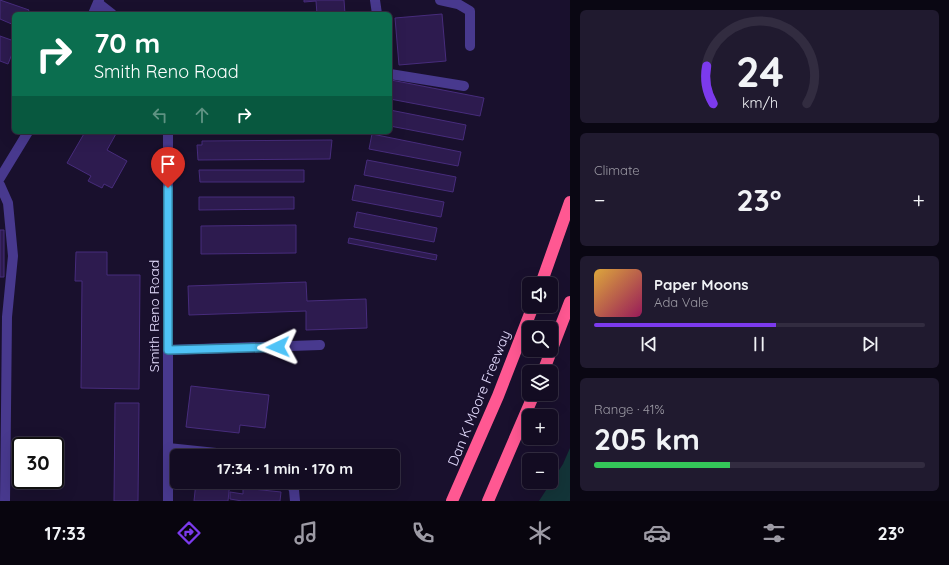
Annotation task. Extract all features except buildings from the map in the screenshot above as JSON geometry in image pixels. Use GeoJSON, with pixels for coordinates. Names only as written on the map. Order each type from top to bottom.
{"type":"FeatureCollection","features":[{"type":"Feature","properties":{"kind":"highway"},"geometry":{"type":"LineString","coordinates":[[544,277],[570,202]]}},
{"type":"Feature","properties":{"kind":"highway"},"geometry":{"type":"LineString","coordinates":[[546,365],[570,302]]}},
{"type":"Feature","properties":{"kind":"highway","name":"Dan K Moore Freeway"},"geometry":{"type":"LineString","coordinates":[[452,501],[498,396],[530,313]]}},
{"type":"Feature","properties":{"kind":"highway"},"geometry":{"type":"LineString","coordinates":[[488,501],[531,401]]}},
{"type":"Feature","properties":{"kind":"street"},"geometry":{"type":"LineString","coordinates":[[375,0],[377,12]]}},
{"type":"Feature","properties":{"kind":"street"},"geometry":{"type":"LineString","coordinates":[[440,0],[458,4],[470,11],[470,46]]}},
{"type":"Feature","properties":{"kind":"street"},"geometry":{"type":"LineString","coordinates":[[94,12],[98,2],[110,12]]}},
{"type":"Feature","properties":{"kind":"street"},"geometry":{"type":"LineString","coordinates":[[392,74],[464,86]]}},
{"type":"Feature","properties":{"kind":"street"},"geometry":{"type":"LineString","coordinates":[[0,178],[27,134]]}},
{"type":"Feature","properties":{"kind":"street","name":"Smith Reno Road"},"geometry":{"type":"LineString","coordinates":[[168,134],[168,501]]}},
{"type":"Feature","properties":{"kind":"street"},"geometry":{"type":"LineString","coordinates":[[0,185],[8,203],[13,256],[7,317],[5,501]]}},
{"type":"Feature","properties":{"kind":"street"},"geometry":{"type":"LineString","coordinates":[[168,350],[320,345]]}},
{"type":"Feature","properties":{"kind":"street"},"geometry":{"type":"LineString","coordinates":[[168,448],[178,449]]}},
{"type":"Feature","properties":{"kind":"street"},"geometry":{"type":"LineString","coordinates":[[294,489],[295,501]]}},
{"type":"Feature","properties":{"kind":"green space"},"geometry":{"type":"Polygon","coordinates":[[[570,448],[570,501],[539,501],[547,489],[558,489],[558,472],[570,448]]]}},
{"type":"Feature","properties":{"kind":"route"},"geometry":{"type":"LineString","coordinates":[[168,188],[168,350],[278,347]]}}]}
